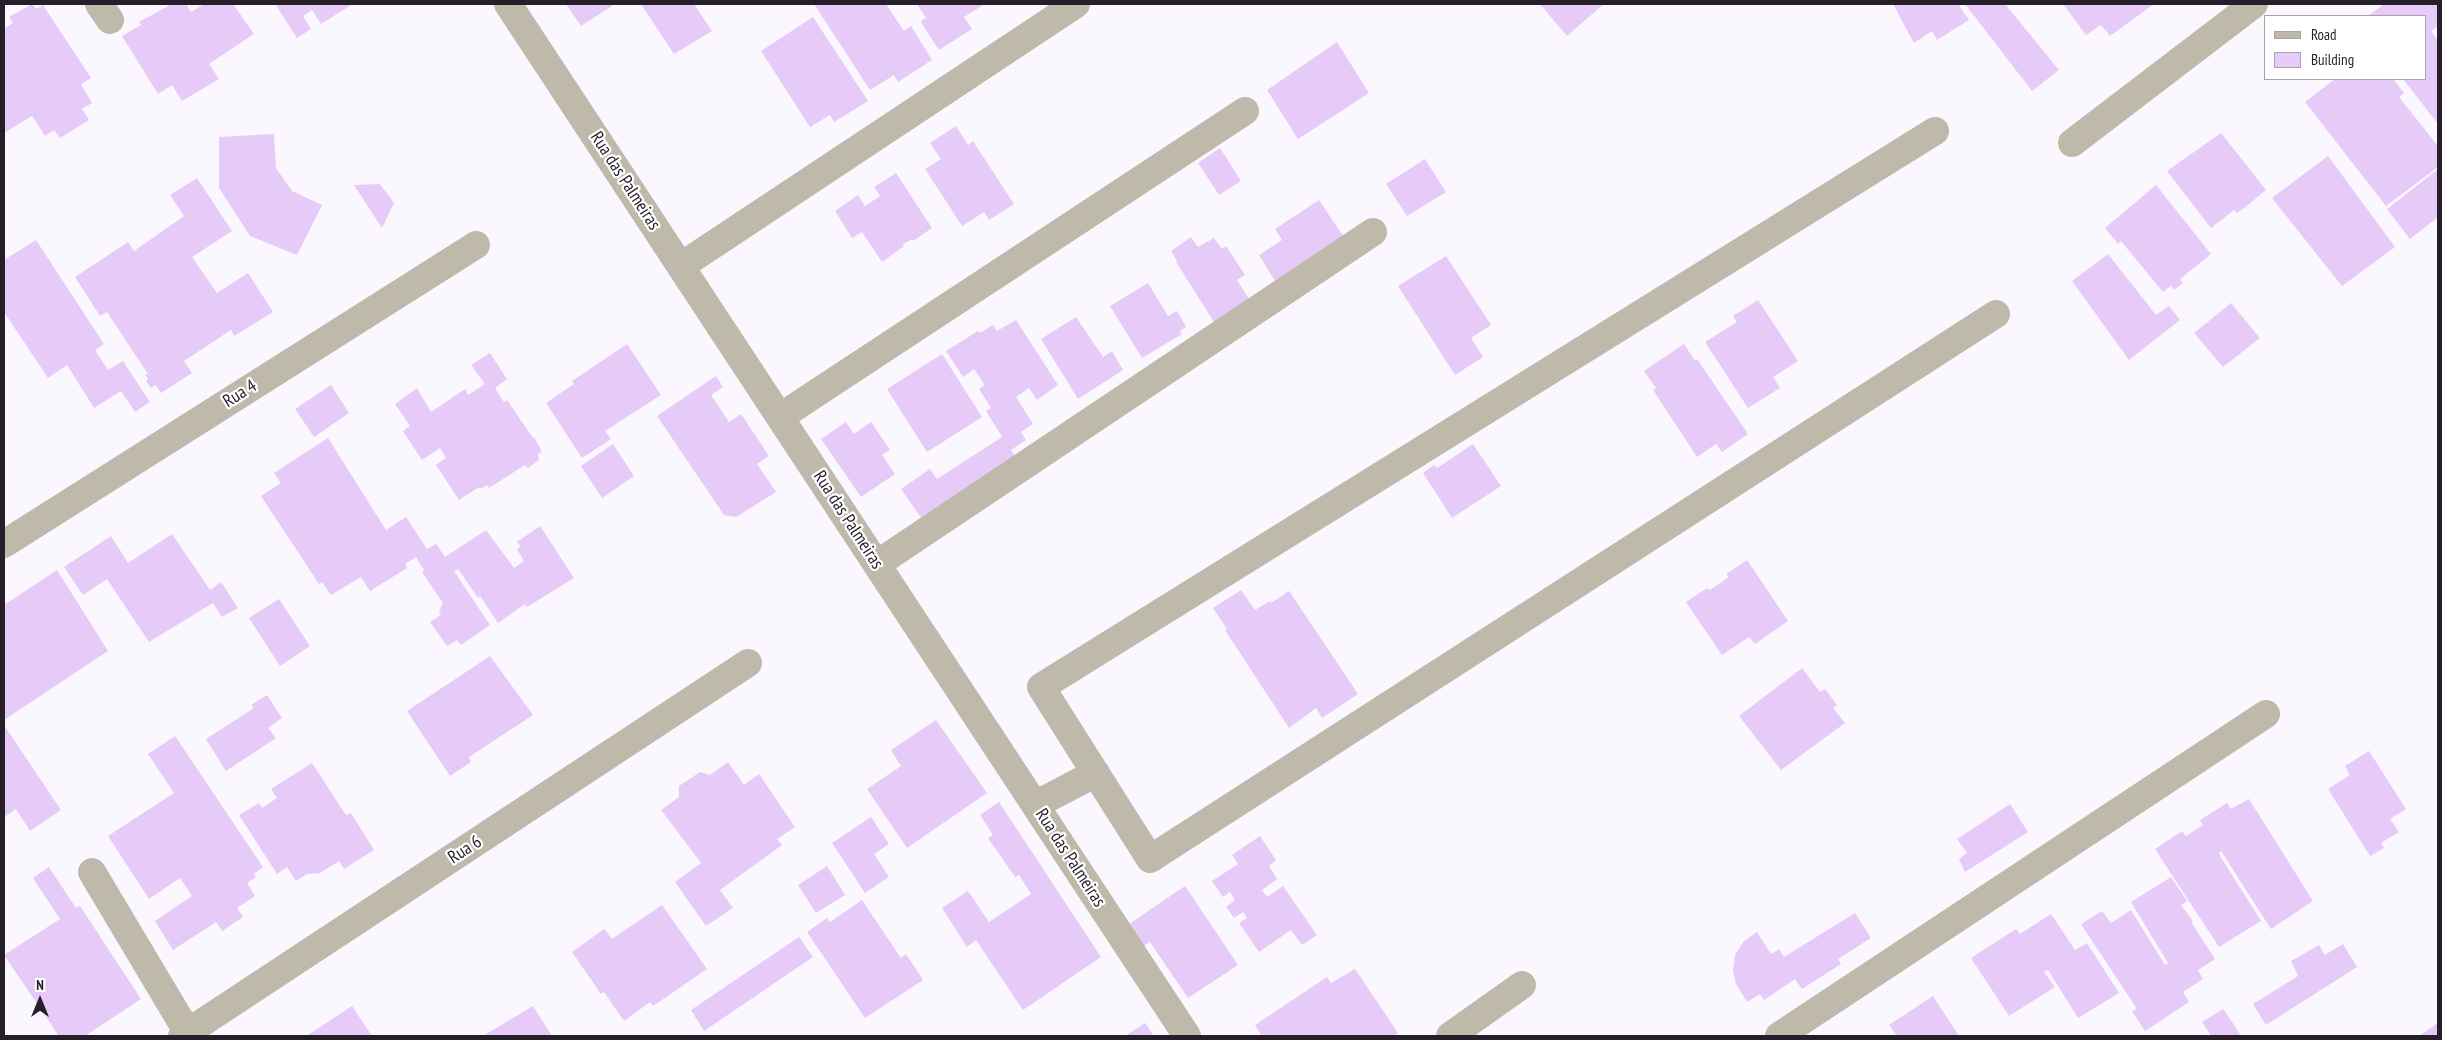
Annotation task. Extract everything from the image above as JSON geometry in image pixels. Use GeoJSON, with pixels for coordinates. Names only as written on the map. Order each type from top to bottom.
{"type":"FeatureCollection","features":[{"type":"Feature","properties":{"kind":"street","name":"Rua das Palmeiras"},"geometry":{"type":"LineString","coordinates":[[508,4],[1187,1036]]}},
{"type":"Feature","properties":{"kind":"street"},"geometry":{"type":"LineString","coordinates":[[681,266],[1076,4]]}},
{"type":"Feature","properties":{"kind":"street"},"geometry":{"type":"LineString","coordinates":[[2072,143],[2254,4]]}},
{"type":"Feature","properties":{"kind":"street"},"geometry":{"type":"LineString","coordinates":[[780,417],[1245,111]]}},
{"type":"Feature","properties":{"kind":"street"},"geometry":{"type":"LineString","coordinates":[[1935,131],[1041,687],[1150,859],[1996,314]]}},
{"type":"Feature","properties":{"kind":"street"},"geometry":{"type":"LineString","coordinates":[[877,564],[1373,232]]}},
{"type":"Feature","properties":{"kind":"street","name":"Rua 4"},"geometry":{"type":"LineString","coordinates":[[4,544],[476,245]]}},
{"type":"Feature","properties":{"kind":"street","name":"Rua 6"},"geometry":{"type":"LineString","coordinates":[[185,1034],[748,663]]}},
{"type":"Feature","properties":{"kind":"street"},"geometry":{"type":"LineString","coordinates":[[1779,1036],[2266,714]]}},
{"type":"Feature","properties":{"kind":"street"},"geometry":{"type":"LineString","coordinates":[[1035,805],[1096,773]]}},
{"type":"Feature","properties":{"kind":"street"},"geometry":{"type":"LineString","coordinates":[[92,872],[185,1034]]}},
{"type":"Feature","properties":{"kind":"street"},"geometry":{"type":"LineString","coordinates":[[1450,1036],[1522,985]]}},
{"type":"Feature","properties":{"kind":"building"},"geometry":{"type":"Polygon","coordinates":[[[32,4],[36,9],[43,5],[91,78],[81,84],[92,103],[82,109],[89,120],[60,138],[54,130],[45,136],[32,116],[4,133],[4,29],[13,23],[9,17],[32,4]]]}},
{"type":"Feature","properties":{"kind":"building"},"geometry":{"type":"Polygon","coordinates":[[[172,4],[186,4],[191,12],[204,4],[233,4],[254,34],[209,64],[219,79],[182,101],[172,85],[158,94],[122,36],[141,25],[139,22],[172,4]]]}},
{"type":"Feature","properties":{"kind":"building"},"geometry":{"type":"Polygon","coordinates":[[[275,4],[353,4],[321,24],[312,10],[303,16],[311,29],[297,38],[275,4]]]}},
{"type":"Feature","properties":{"kind":"building"},"geometry":{"type":"Polygon","coordinates":[[[566,4],[615,4],[581,26],[566,4]]]}},
{"type":"Feature","properties":{"kind":"building"},"geometry":{"type":"Polygon","coordinates":[[[641,4],[694,4],[712,31],[674,54],[641,4]]]}},
{"type":"Feature","properties":{"kind":"building"},"geometry":{"type":"Polygon","coordinates":[[[814,4],[886,4],[904,31],[911,26],[932,60],[898,82],[894,75],[870,90],[814,4]]]}},
{"type":"Feature","properties":{"kind":"building"},"geometry":{"type":"Polygon","coordinates":[[[917,4],[985,4],[964,17],[972,29],[939,50],[922,24],[921,21],[926,18],[917,4]]]}},
{"type":"Feature","properties":{"kind":"building"},"geometry":{"type":"Polygon","coordinates":[[[1540,4],[1604,4],[1567,36],[1540,4]]]}},
{"type":"Feature","properties":{"kind":"building"},"geometry":{"type":"Polygon","coordinates":[[[1893,4],[1958,4],[1969,20],[1937,40],[1932,31],[1914,43],[1893,4]]]}},
{"type":"Feature","properties":{"kind":"building"},"geometry":{"type":"Polygon","coordinates":[[[1965,4],[2005,4],[2059,70],[2032,91],[1965,4]]]}},
{"type":"Feature","properties":{"kind":"building"},"geometry":{"type":"Polygon","coordinates":[[[2063,4],[2154,4],[2110,36],[2101,25],[2086,35],[2063,4]]]}},
{"type":"Feature","properties":{"kind":"building"},"geometry":{"type":"Polygon","coordinates":[[[2384,4],[2438,4],[2438,26],[2431,31],[2438,40],[2438,124],[2404,80],[2427,80],[2427,15],[2369,15],[2384,4]]]}},
{"type":"Feature","properties":{"kind":"building"},"geometry":{"type":"Polygon","coordinates":[[[813,17],[868,101],[834,122],[830,115],[810,127],[761,51],[813,17]]]}},
{"type":"Feature","properties":{"kind":"building"},"geometry":{"type":"Polygon","coordinates":[[[1337,42],[1369,93],[1298,139],[1267,90],[1337,42]]]}},
{"type":"Feature","properties":{"kind":"building"},"geometry":{"type":"Polygon","coordinates":[[[2334,80],[2394,80],[2404,93],[2399,97],[2438,146],[2438,167],[2386,206],[2305,102],[2334,80]]]}},
{"type":"Feature","properties":{"kind":"building"},"geometry":{"type":"Polygon","coordinates":[[[956,126],[968,145],[973,141],[1014,204],[989,220],[984,212],[962,226],[925,169],[941,159],[930,143],[956,126]]]}},
{"type":"Feature","properties":{"kind":"building"},"geometry":{"type":"Polygon","coordinates":[[[2221,133],[2266,190],[2243,209],[2237,213],[2234,210],[2211,228],[2167,171],[2221,133]]]}},
{"type":"Feature","properties":{"kind":"building"},"geometry":{"type":"Polygon","coordinates":[[[274,134],[276,168],[292,191],[322,205],[297,255],[250,236],[219,188],[219,137],[274,134]]]}},
{"type":"Feature","properties":{"kind":"building"},"geometry":{"type":"Polygon","coordinates":[[[1220,148],[1241,181],[1219,195],[1198,163],[1220,148]]]}},
{"type":"Feature","properties":{"kind":"building"},"geometry":{"type":"Polygon","coordinates":[[[2328,156],[2395,247],[2342,286],[2272,198],[2328,156]]]}},
{"type":"Feature","properties":{"kind":"building"},"geometry":{"type":"Polygon","coordinates":[[[1425,159],[1446,192],[1407,216],[1386,184],[1425,159]]]}},
{"type":"Feature","properties":{"kind":"building"},"geometry":{"type":"Polygon","coordinates":[[[2438,169],[2438,217],[2410,239],[2387,209],[2438,169]]]}},
{"type":"Feature","properties":{"kind":"building"},"geometry":{"type":"Polygon","coordinates":[[[896,173],[932,228],[913,241],[912,239],[903,244],[904,246],[882,262],[862,232],[852,238],[835,211],[858,195],[865,206],[880,196],[874,187],[896,173]]]}},
{"type":"Feature","properties":{"kind":"building"},"geometry":{"type":"Polygon","coordinates":[[[197,178],[232,231],[192,257],[217,293],[248,273],[273,312],[234,336],[231,330],[184,361],[192,373],[161,393],[156,385],[151,388],[146,381],[148,379],[145,375],[148,374],[107,312],[100,316],[75,277],[128,242],[134,251],[184,216],[170,195],[197,178]]]}},
{"type":"Feature","properties":{"kind":"building"},"geometry":{"type":"Polygon","coordinates":[[[380,184],[394,203],[382,228],[354,185],[380,184]]]}},
{"type":"Feature","properties":{"kind":"building"},"geometry":{"type":"Polygon","coordinates":[[[2156,185],[2211,254],[2180,279],[2183,283],[2174,290],[2171,286],[2163,292],[2121,241],[2118,244],[2105,228],[2156,185]]]}},
{"type":"Feature","properties":{"kind":"building"},"geometry":{"type":"Polygon","coordinates":[[[1319,200],[1349,245],[1280,289],[1259,255],[1282,240],[1275,229],[1319,200]]]}},
{"type":"Feature","properties":{"kind":"building"},"geometry":{"type":"Polygon","coordinates":[[[1191,237],[1198,247],[1214,238],[1222,249],[1226,246],[1245,275],[1237,280],[1249,299],[1214,322],[1171,251],[1191,237]]]}},
{"type":"Feature","properties":{"kind":"building"},"geometry":{"type":"Polygon","coordinates":[[[36,240],[104,344],[95,350],[108,370],[123,361],[150,402],[135,412],[121,391],[94,408],[67,365],[48,378],[4,312],[4,260],[36,240]]]}},
{"type":"Feature","properties":{"kind":"building"},"geometry":{"type":"Polygon","coordinates":[[[2108,254],[2156,315],[2169,306],[2180,320],[2129,360],[2072,281],[2108,254]]]}},
{"type":"Feature","properties":{"kind":"building"},"geometry":{"type":"Polygon","coordinates":[[[1446,256],[1491,325],[1471,338],[1483,357],[1455,375],[1398,286],[1446,256]]]}},
{"type":"Feature","properties":{"kind":"building"},"geometry":{"type":"Polygon","coordinates":[[[1148,283],[1168,316],[1177,311],[1186,327],[1180,331],[1182,334],[1142,358],[1110,306],[1148,283]]]}},
{"type":"Feature","properties":{"kind":"building"},"geometry":{"type":"Polygon","coordinates":[[[1758,300],[1798,361],[1773,377],[1780,388],[1748,408],[1705,342],[1737,322],[1733,316],[1758,300]]]}},
{"type":"Feature","properties":{"kind":"building"},"geometry":{"type":"Polygon","coordinates":[[[2231,303],[2260,338],[2223,367],[2194,333],[2231,303]]]}},
{"type":"Feature","properties":{"kind":"building"},"geometry":{"type":"Polygon","coordinates":[[[1076,317],[1103,357],[1112,351],[1123,370],[1078,399],[1041,339],[1076,317]]]}},
{"type":"Feature","properties":{"kind":"building"},"geometry":{"type":"Polygon","coordinates":[[[1016,320],[1058,385],[1037,400],[1029,388],[1016,397],[1033,424],[1021,432],[1026,440],[1011,450],[1016,458],[922,519],[901,489],[930,469],[937,479],[1002,437],[986,411],[991,408],[979,389],[985,385],[974,369],[963,377],[946,351],[978,331],[980,333],[993,325],[997,331],[1016,320]]]}},
{"type":"Feature","properties":{"kind":"building"},"geometry":{"type":"Polygon","coordinates":[[[627,344],[661,395],[605,431],[611,439],[582,458],[546,403],[574,384],[572,381],[627,344]]]}},
{"type":"Feature","properties":{"kind":"building"},"geometry":{"type":"Polygon","coordinates":[[[1684,344],[1695,361],[1697,359],[1748,434],[1722,452],[1716,444],[1697,457],[1653,390],[1656,388],[1644,371],[1684,344]]]}},
{"type":"Feature","properties":{"kind":"building"},"geometry":{"type":"Polygon","coordinates":[[[490,353],[507,379],[495,388],[504,402],[507,400],[534,437],[542,452],[538,454],[539,460],[528,468],[525,465],[489,488],[487,485],[480,489],[479,487],[459,500],[436,465],[446,458],[440,448],[422,460],[403,431],[410,426],[395,404],[417,388],[431,412],[465,389],[468,395],[485,384],[471,365],[490,353]]]}},
{"type":"Feature","properties":{"kind":"building"},"geometry":{"type":"Polygon","coordinates":[[[942,354],[982,417],[927,452],[887,389],[942,354]]]}},
{"type":"Feature","properties":{"kind":"building"},"geometry":{"type":"Polygon","coordinates":[[[716,376],[723,387],[711,395],[729,422],[741,414],[769,456],[757,464],[776,492],[736,517],[724,515],[657,416],[716,376]]]}},
{"type":"Feature","properties":{"kind":"building"},"geometry":{"type":"Polygon","coordinates":[[[331,385],[349,413],[314,437],[295,409],[331,385]]]}},
{"type":"Feature","properties":{"kind":"building"},"geometry":{"type":"Polygon","coordinates":[[[846,422],[854,434],[871,422],[890,450],[882,455],[895,474],[861,497],[821,439],[846,422]]]}},
{"type":"Feature","properties":{"kind":"building"},"geometry":{"type":"Polygon","coordinates":[[[328,438],[386,530],[406,517],[427,549],[436,544],[445,557],[486,530],[514,568],[524,561],[517,549],[521,547],[517,542],[540,526],[574,578],[527,607],[525,604],[498,623],[480,596],[478,598],[458,569],[454,571],[490,625],[461,645],[457,640],[447,646],[430,622],[441,615],[439,611],[443,603],[422,572],[424,570],[416,557],[405,564],[407,568],[370,591],[361,577],[331,595],[322,582],[319,584],[261,496],[281,483],[274,473],[328,438]]]}},
{"type":"Feature","properties":{"kind":"building"},"geometry":{"type":"Polygon","coordinates":[[[613,444],[634,476],[602,498],[581,466],[613,444]]]}},
{"type":"Feature","properties":{"kind":"building"},"geometry":{"type":"Polygon","coordinates":[[[1473,444],[1501,486],[1452,518],[1423,473],[1434,465],[1437,468],[1473,444]]]}},
{"type":"Feature","properties":{"kind":"building"},"geometry":{"type":"Polygon","coordinates":[[[172,534],[210,590],[221,582],[238,608],[222,617],[213,603],[149,642],[107,579],[83,595],[64,567],[111,536],[128,563],[172,534]]]}},
{"type":"Feature","properties":{"kind":"building"},"geometry":{"type":"Polygon","coordinates":[[[1747,560],[1788,621],[1755,644],[1749,637],[1722,655],[1686,602],[1707,588],[1710,590],[1729,577],[1726,574],[1747,560]]]}},
{"type":"Feature","properties":{"kind":"building"},"geometry":{"type":"Polygon","coordinates":[[[57,570],[108,651],[4,720],[4,605],[57,570]]]}},
{"type":"Feature","properties":{"kind":"building"},"geometry":{"type":"Polygon","coordinates":[[[1241,590],[1255,610],[1270,601],[1271,603],[1289,591],[1358,694],[1322,718],[1316,708],[1289,728],[1225,630],[1227,629],[1213,608],[1241,590]]]}},
{"type":"Feature","properties":{"kind":"building"},"geometry":{"type":"Polygon","coordinates":[[[279,599],[310,646],[280,666],[249,618],[279,599]]]}},
{"type":"Feature","properties":{"kind":"building"},"geometry":{"type":"Polygon","coordinates":[[[490,656],[533,715],[469,757],[471,762],[450,776],[407,711],[490,656]]]}},
{"type":"Feature","properties":{"kind":"building"},"geometry":{"type":"Polygon","coordinates":[[[1802,668],[1820,692],[1825,689],[1837,705],[1833,708],[1845,723],[1781,770],[1739,716],[1802,668]]]}},
{"type":"Feature","properties":{"kind":"building"},"geometry":{"type":"Polygon","coordinates":[[[267,695],[282,718],[268,728],[276,738],[226,771],[206,739],[254,708],[251,705],[267,695]]]}},
{"type":"Feature","properties":{"kind":"building"},"geometry":{"type":"Polygon","coordinates":[[[936,720],[987,793],[907,848],[867,789],[901,766],[891,750],[936,720]]]}},
{"type":"Feature","properties":{"kind":"building"},"geometry":{"type":"Polygon","coordinates":[[[4,725],[61,810],[30,831],[16,809],[4,817],[4,725]]]}},
{"type":"Feature","properties":{"kind":"building"},"geometry":{"type":"Polygon","coordinates":[[[175,736],[263,867],[254,874],[256,877],[247,883],[255,896],[237,908],[243,917],[222,931],[216,922],[173,950],[155,921],[192,896],[180,878],[149,899],[108,836],[174,793],[148,754],[175,736]]]}},
{"type":"Feature","properties":{"kind":"building"},"geometry":{"type":"Polygon","coordinates":[[[2369,751],[2406,809],[2390,819],[2399,832],[2381,843],[2384,848],[2370,856],[2328,789],[2350,775],[2345,766],[2369,751]]]}},
{"type":"Feature","properties":{"kind":"building"},"geometry":{"type":"Polygon","coordinates":[[[728,762],[744,785],[759,774],[795,827],[777,839],[782,845],[720,890],[733,908],[706,926],[675,882],[701,863],[661,810],[679,797],[679,786],[700,772],[710,775],[728,762]]]}},
{"type":"Feature","properties":{"kind":"building"},"geometry":{"type":"Polygon","coordinates":[[[312,763],[346,815],[351,813],[374,850],[344,869],[339,861],[320,873],[307,874],[296,881],[287,867],[277,874],[239,815],[259,803],[262,808],[277,798],[271,789],[312,763]]]}},
{"type":"Feature","properties":{"kind":"building"},"geometry":{"type":"Polygon","coordinates":[[[2249,799],[2313,901],[2271,929],[2221,851],[2219,853],[2222,859],[2261,921],[2219,947],[2155,849],[2182,831],[2186,836],[2203,825],[2200,820],[2227,803],[2231,809],[2249,799]]]}},
{"type":"Feature","properties":{"kind":"building"},"geometry":{"type":"Polygon","coordinates":[[[999,802],[1101,957],[1023,1010],[976,940],[967,947],[942,908],[968,891],[989,922],[1031,894],[1019,875],[1015,877],[988,838],[993,835],[980,815],[999,802]]]}},
{"type":"Feature","properties":{"kind":"building"},"geometry":{"type":"Polygon","coordinates":[[[2010,804],[2028,832],[1965,872],[1959,859],[1967,853],[1957,839],[2010,804]]]}},
{"type":"Feature","properties":{"kind":"building"},"geometry":{"type":"Polygon","coordinates":[[[871,817],[889,844],[874,854],[889,877],[865,893],[832,843],[871,817]]]}},
{"type":"Feature","properties":{"kind":"building"},"geometry":{"type":"Polygon","coordinates":[[[1260,836],[1276,860],[1269,866],[1277,879],[1262,890],[1267,897],[1283,886],[1317,935],[1302,945],[1291,930],[1259,952],[1239,923],[1247,918],[1243,912],[1234,918],[1226,907],[1235,900],[1230,892],[1223,897],[1212,881],[1238,864],[1232,855],[1260,836]]]}},
{"type":"Feature","properties":{"kind":"building"},"geometry":{"type":"Polygon","coordinates":[[[827,866],[845,895],[816,913],[798,885],[827,866]]]}},
{"type":"Feature","properties":{"kind":"building"},"geometry":{"type":"Polygon","coordinates":[[[49,867],[76,908],[80,906],[141,999],[85,1036],[59,1036],[4,955],[60,919],[33,878],[49,867]]]}},
{"type":"Feature","properties":{"kind":"building"},"geometry":{"type":"Polygon","coordinates":[[[2171,877],[2187,901],[2181,905],[2193,921],[2191,922],[2215,959],[2198,970],[2203,979],[2183,992],[2189,1002],[2145,1031],[2132,1011],[2137,1009],[2081,924],[2102,911],[2111,923],[2131,910],[2165,965],[2168,963],[2131,902],[2171,877]]]}},
{"type":"Feature","properties":{"kind":"building"},"geometry":{"type":"Polygon","coordinates":[[[1185,886],[1238,965],[1188,998],[1150,942],[1144,946],[1129,924],[1185,886]]]}},
{"type":"Feature","properties":{"kind":"building"},"geometry":{"type":"Polygon","coordinates":[[[862,900],[901,958],[906,954],[923,980],[865,1018],[807,932],[827,918],[830,922],[862,900]]]}},
{"type":"Feature","properties":{"kind":"building"},"geometry":{"type":"Polygon","coordinates":[[[662,905],[707,969],[653,1006],[650,1002],[624,1021],[604,992],[601,994],[572,952],[604,929],[612,939],[662,905]]]}},
{"type":"Feature","properties":{"kind":"building"},"geometry":{"type":"Polygon","coordinates":[[[1855,913],[1871,938],[1838,959],[1841,964],[1802,989],[1795,979],[1764,1000],[1760,994],[1747,1002],[1736,984],[1733,971],[1735,955],[1744,941],[1757,932],[1771,954],[1779,949],[1784,957],[1855,913]]]}},
{"type":"Feature","properties":{"kind":"building"},"geometry":{"type":"Polygon","coordinates":[[[2051,914],[2075,950],[2087,943],[2119,993],[2078,1018],[2048,970],[2044,972],[2055,987],[2009,1016],[1971,958],[2016,929],[2020,934],[2051,914]]]}},
{"type":"Feature","properties":{"kind":"building"},"geometry":{"type":"Polygon","coordinates":[[[799,937],[813,957],[704,1031],[691,1010],[799,937]]]}},
{"type":"Feature","properties":{"kind":"building"},"geometry":{"type":"Polygon","coordinates":[[[2343,944],[2357,967],[2266,1025],[2253,1004],[2298,976],[2291,961],[2319,945],[2325,955],[2343,944]]]}},
{"type":"Feature","properties":{"kind":"building"},"geometry":{"type":"Polygon","coordinates":[[[1355,969],[1398,1033],[1393,1036],[1262,1036],[1255,1025],[1327,977],[1331,983],[1355,969]]]}},
{"type":"Feature","properties":{"kind":"building"},"geometry":{"type":"Polygon","coordinates":[[[1933,996],[1959,1036],[1897,1036],[1889,1025],[1933,996]]]}},
{"type":"Feature","properties":{"kind":"building"},"geometry":{"type":"Polygon","coordinates":[[[352,1006],[372,1036],[306,1036],[311,1033],[352,1006]]]}},
{"type":"Feature","properties":{"kind":"building"},"geometry":{"type":"Polygon","coordinates":[[[533,1006],[552,1036],[483,1036],[533,1006]]]}},
{"type":"Feature","properties":{"kind":"building"},"geometry":{"type":"Polygon","coordinates":[[[2223,1009],[2241,1036],[2211,1036],[2202,1022],[2223,1009]]]}},
{"type":"Feature","properties":{"kind":"building"},"geometry":{"type":"Polygon","coordinates":[[[1145,1023],[1154,1036],[1125,1036],[1145,1023]]]}},
{"type":"Feature","properties":{"kind":"building"},"geometry":{"type":"Polygon","coordinates":[[[2438,1023],[2438,1036],[2419,1036],[2438,1023]]]}}]}
